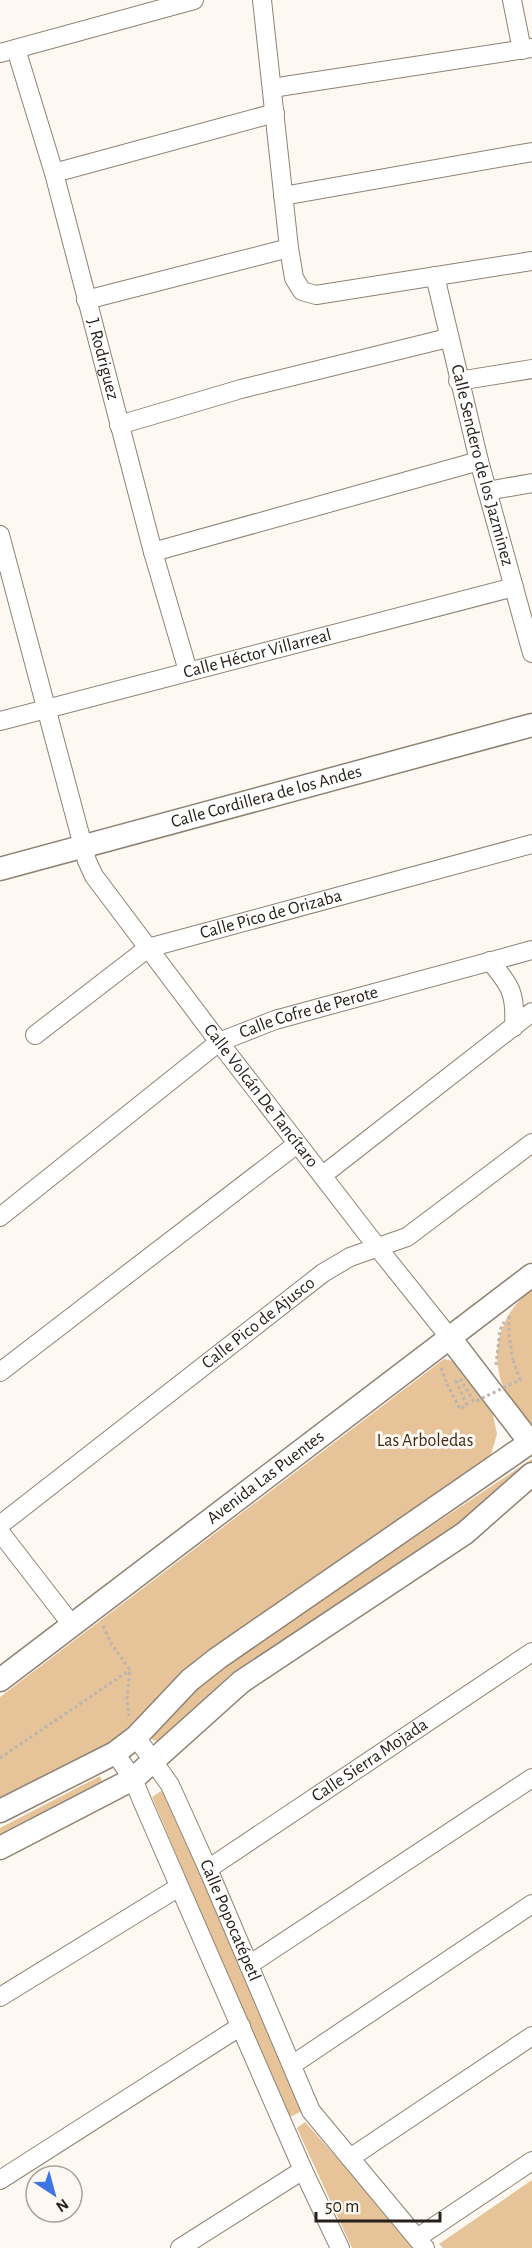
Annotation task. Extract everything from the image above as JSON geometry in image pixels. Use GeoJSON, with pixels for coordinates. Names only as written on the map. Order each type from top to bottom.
{"type":"FeatureCollection","features":[{"type":"Feature","properties":{"kind":"street"},"geometry":{"type":"LineString","coordinates":[[8,51],[194,0]]}},
{"type":"Feature","properties":{"kind":"street"},"geometry":{"type":"LineString","coordinates":[[262,0],[289,248],[294,278],[302,291],[316,295],[532,261]]}},
{"type":"Feature","properties":{"kind":"street"},"geometry":{"type":"LineString","coordinates":[[272,88],[527,49],[512,0]]}},
{"type":"Feature","properties":{"kind":"street","name":"J. Rodriguez"},"geometry":{"type":"LineString","coordinates":[[8,51],[54,173],[153,552],[188,671]]}},
{"type":"Feature","properties":{"kind":"street"},"geometry":{"type":"LineString","coordinates":[[54,173],[275,113]]}},
{"type":"Feature","properties":{"kind":"street"},"geometry":{"type":"LineString","coordinates":[[283,196],[532,152]]}},
{"type":"Feature","properties":{"kind":"street"},"geometry":{"type":"LineString","coordinates":[[86,300],[289,248]]}},
{"type":"Feature","properties":{"kind":"street","name":"Calle Sendero de los Jazminez"},"geometry":{"type":"LineString","coordinates":[[435,276],[458,381],[532,653]]}},
{"type":"Feature","properties":{"kind":"street"},"geometry":{"type":"LineString","coordinates":[[119,424],[241,389],[448,338]]}},
{"type":"Feature","properties":{"kind":"street"},"geometry":{"type":"LineString","coordinates":[[458,381],[532,369]]}},
{"type":"Feature","properties":{"kind":"street"},"geometry":{"type":"LineString","coordinates":[[153,552],[479,461]]}},
{"type":"Feature","properties":{"kind":"street"},"geometry":{"type":"LineString","coordinates":[[487,491],[532,483]]}},
{"type":"Feature","properties":{"kind":"street","name":"Calle Volcán De Tancítaro"},"geometry":{"type":"LineString","coordinates":[[0,535],[7,587],[48,709],[83,846],[94,876],[297,1144],[450,1338]]}},
{"type":"Feature","properties":{"kind":"street","name":"Calle Héctor Villarreal"},"geometry":{"type":"LineString","coordinates":[[0,722],[514,587]]}},
{"type":"Feature","properties":{"kind":"street","name":"Calle Cordillera de los Andes"},"geometry":{"type":"LineString","coordinates":[[0,869],[532,725]]}},
{"type":"Feature","properties":{"kind":"street","name":"Calle Pico de Orizaba"},"geometry":{"type":"LineString","coordinates":[[35,1035],[148,948],[532,844]]}},
{"type":"Feature","properties":{"kind":"street","name":"Calle Cofre de Perote"},"geometry":{"type":"LineString","coordinates":[[0,1217],[219,1042],[275,1020],[532,950]]}},
{"type":"Feature","properties":{"kind":"street"},"geometry":{"type":"LineString","coordinates":[[490,961],[511,990],[515,1003],[514,1026]]}},
{"type":"Feature","properties":{"kind":"street"},"geometry":{"type":"LineString","coordinates":[[323,1175],[532,1012]]}},
{"type":"Feature","properties":{"kind":"street","name":"Calle Pico de Ajusco"},"geometry":{"type":"LineString","coordinates":[[0,1525],[324,1273],[350,1257],[414,1233],[532,1143]]}},
{"type":"Feature","properties":{"kind":"street"},"geometry":{"type":"LineString","coordinates":[[0,1372],[297,1144]]}},
{"type":"Feature","properties":{"kind":"street","name":"Avenida Las Puentes"},"geometry":{"type":"LineString","coordinates":[[0,1680],[532,1275]]}},
{"type":"Feature","properties":{"kind":"street"},"geometry":{"type":"LineString","coordinates":[[0,1811],[116,1753],[136,1737],[190,1680],[218,1658],[531,1441],[450,1338]]}},
{"type":"Feature","properties":{"kind":"street"},"geometry":{"type":"LineString","coordinates":[[0,1848],[133,1779],[241,1682],[465,1533],[532,1474]]}},
{"type":"Feature","properties":{"kind":"street"},"geometry":{"type":"LineString","coordinates":[[0,1532],[72,1625]]}},
{"type":"Feature","properties":{"kind":"street","name":"Calle Sierra Mojada"},"geometry":{"type":"LineString","coordinates":[[208,1869],[532,1652]]}},
{"type":"Feature","properties":{"kind":"street","name":"Calle Popocatépetl"},"geometry":{"type":"LineString","coordinates":[[136,1737],[170,1785],[311,2111],[421,2243]]}},
{"type":"Feature","properties":{"kind":"street","name":"Calle Popocatépetl"},"geometry":{"type":"LineString","coordinates":[[116,1753],[133,1779],[303,2170],[340,2248]]}},
{"type":"Feature","properties":{"kind":"street"},"geometry":{"type":"LineString","coordinates":[[249,1965],[532,1778]]}},
{"type":"Feature","properties":{"kind":"street"},"geometry":{"type":"LineString","coordinates":[[0,1997],[179,1887]]}},
{"type":"Feature","properties":{"kind":"street"},"geometry":{"type":"LineString","coordinates":[[291,2065],[532,1904]]}},
{"type":"Feature","properties":{"kind":"street"},"geometry":{"type":"LineString","coordinates":[[0,2180],[241,2026]]}},
{"type":"Feature","properties":{"kind":"street"},"geometry":{"type":"LineString","coordinates":[[350,2158],[532,2036]]}},
{"type":"Feature","properties":{"kind":"street"},"geometry":{"type":"LineString","coordinates":[[283,2123],[311,2111]]}},
{"type":"Feature","properties":{"kind":"street"},"geometry":{"type":"LineString","coordinates":[[421,2243],[532,2161]]}},
{"type":"Feature","properties":{"kind":"street"},"geometry":{"type":"LineString","coordinates":[[180,2248],[303,2170]]}},
{"type":"Feature","properties":{"kind":"path"},"geometry":{"type":"LineString","coordinates":[[447,1384],[460,1409],[467,1405],[456,1381],[461,1380],[474,1402],[520,1380],[513,1359],[509,1335],[509,1311],[500,1330],[496,1364],[499,1373]]}},
{"type":"Feature","properties":{"kind":"path"},"geometry":{"type":"LineString","coordinates":[[501,1382],[506,1391]]}},
{"type":"Feature","properties":{"kind":"path"},"geometry":{"type":"LineString","coordinates":[[478,1394],[485,1402]]}},
{"type":"Feature","properties":{"kind":"path"},"geometry":{"type":"LineString","coordinates":[[100,1621],[112,1645],[130,1670],[127,1699],[131,1730],[136,1737]]}},
{"type":"Feature","properties":{"kind":"path"},"geometry":{"type":"LineString","coordinates":[[0,1758],[130,1670]]}},
{"type":"Feature","properties":{"kind":"green space","name":"Las Arboledas"},"geometry":{"type":"Polygon","coordinates":[[[532,1289],[532,1424],[517,1409],[506,1393],[499,1375],[497,1356],[499,1338],[506,1320],[517,1304],[532,1289]]]}},
{"type":"Feature","properties":{"kind":"green space","name":"Las Arboledas"},"geometry":{"type":"Polygon","coordinates":[[[444,1359],[453,1361],[492,1410],[497,1434],[490,1458],[108,1749],[0,1806],[0,1697],[444,1359]]]}},
{"type":"Feature","properties":{"kind":"green space"},"geometry":{"type":"Polygon","coordinates":[[[532,1459],[532,1465],[455,1526],[231,1674],[158,1741],[153,1740],[151,1737],[202,1679],[532,1459]]]}},
{"type":"Feature","properties":{"kind":"green space"},"geometry":{"type":"Polygon","coordinates":[[[100,1776],[103,1785],[0,1838],[0,1828],[100,1776]]]}},
{"type":"Feature","properties":{"kind":"green space"},"geometry":{"type":"Polygon","coordinates":[[[169,1786],[304,2110],[288,2118],[152,1797],[169,1786]]]}},
{"type":"Feature","properties":{"kind":"green space"},"geometry":{"type":"Polygon","coordinates":[[[305,2122],[417,2248],[352,2248],[297,2128],[305,2122]]]}},
{"type":"Feature","properties":{"kind":"green space"},"geometry":{"type":"Polygon","coordinates":[[[532,2180],[532,2248],[443,2248],[439,2244],[532,2180]]]}}]}
